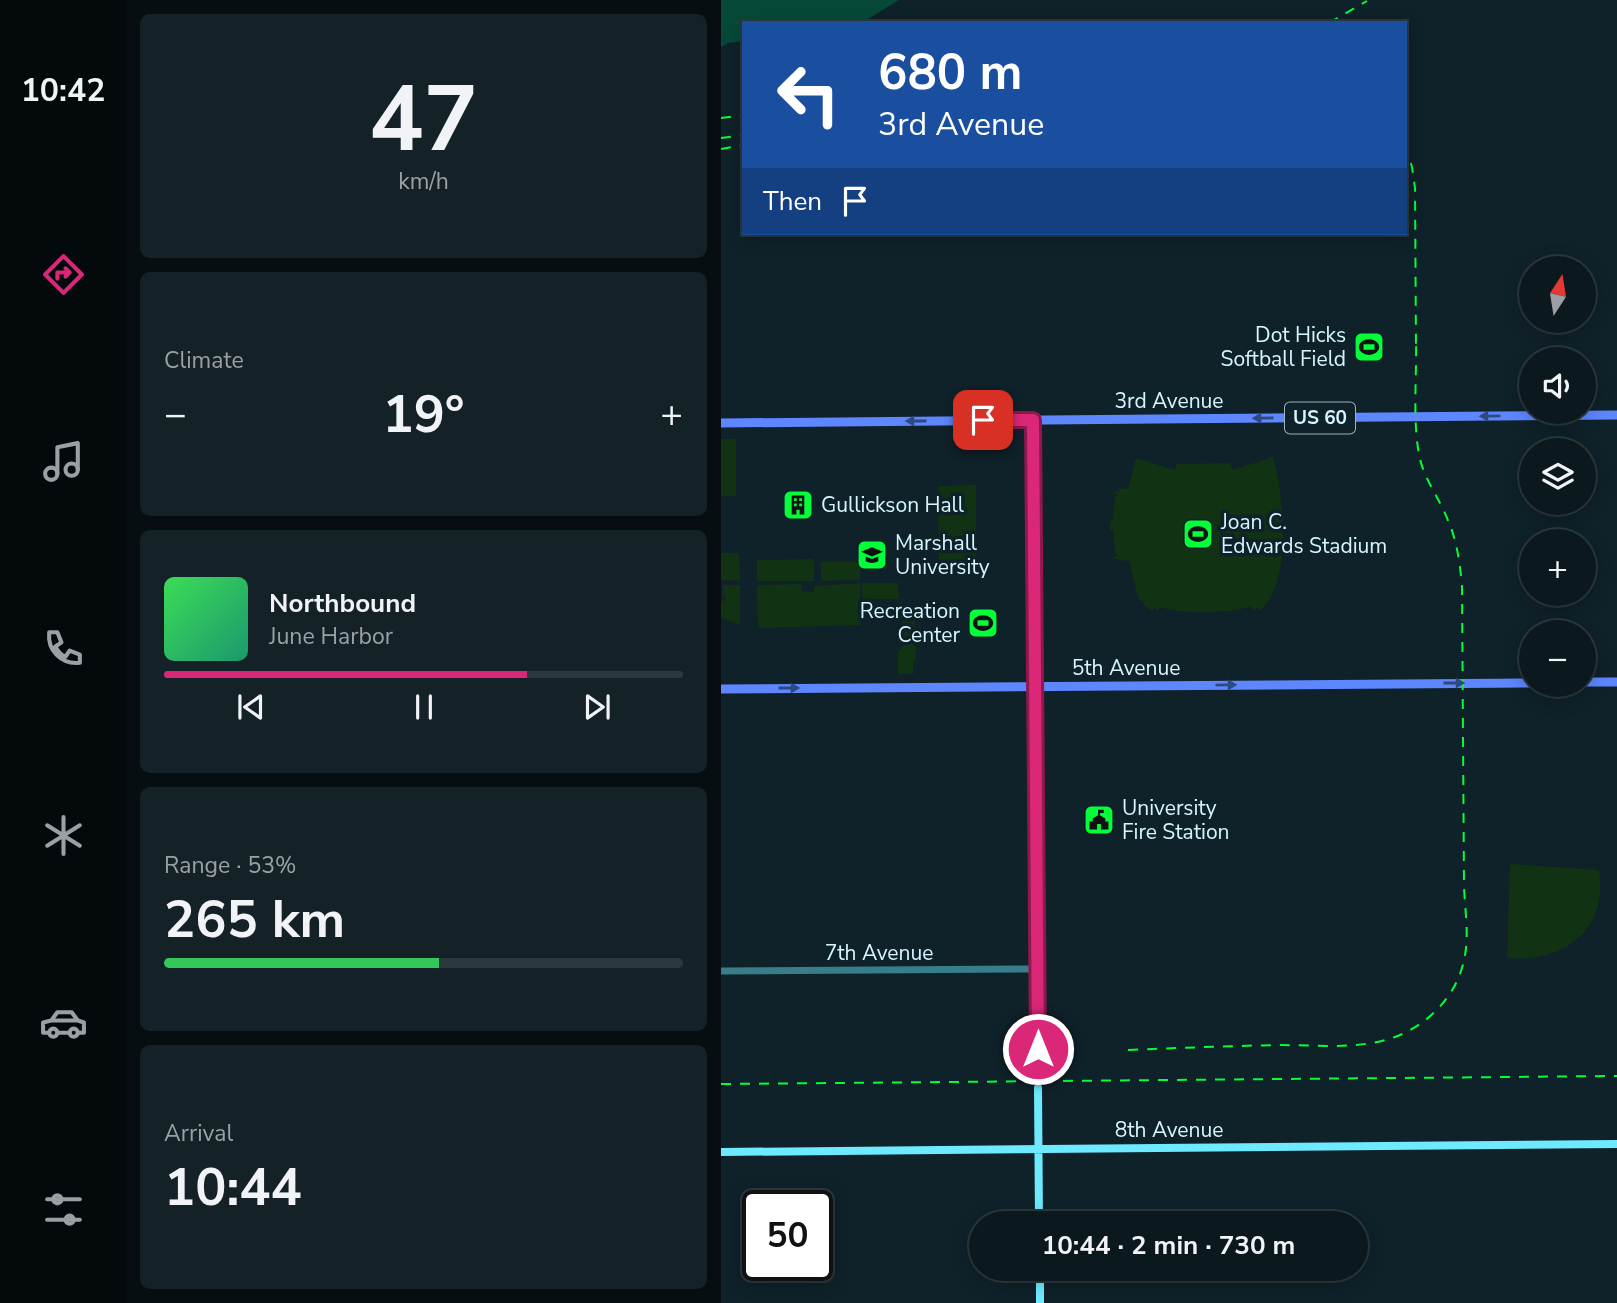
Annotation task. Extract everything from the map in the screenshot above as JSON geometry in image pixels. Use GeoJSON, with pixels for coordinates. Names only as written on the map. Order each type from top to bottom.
{"type":"FeatureCollection","features":[{"type":"Feature","properties":{"kind":"main road","name":"3rd Avenue"},"geometry":{"type":"LineString","coordinates":[[721,423],[1617,415]]}},
{"type":"Feature","properties":{"kind":"main road"},"geometry":{"type":"LineString","coordinates":[[1033,420],[1038,1049]]}},
{"type":"Feature","properties":{"kind":"main road","name":"5th Avenue"},"geometry":{"type":"LineString","coordinates":[[721,689],[1519,682]]}},
{"type":"Feature","properties":{"kind":"main road"},"geometry":{"type":"LineString","coordinates":[[1596,682],[1617,682]]}},
{"type":"Feature","properties":{"kind":"main road"},"geometry":{"type":"LineString","coordinates":[[1038,1088],[1039,1211]]}},
{"type":"Feature","properties":{"kind":"main road","name":"8th Avenue"},"geometry":{"type":"LineString","coordinates":[[721,1152],[1617,1144]]}},
{"type":"Feature","properties":{"kind":"main road"},"geometry":{"type":"LineString","coordinates":[[1039,1281],[1040,1303]]}},
{"type":"Feature","properties":{"kind":"street","name":"7th Avenue"},"geometry":{"type":"LineString","coordinates":[[721,971],[1037,971]]}},
{"type":"Feature","properties":{"kind":"shaded area"},"geometry":{"type":"Polygon","coordinates":[[[721,0],[899,0],[864,21],[742,21],[742,41],[721,47],[721,0]]]}},
{"type":"Feature","properties":{"kind":"shaded area"},"geometry":{"type":"Polygon","coordinates":[[[721,439],[736,439],[736,496],[721,496],[721,439]]]}},
{"type":"Feature","properties":{"kind":"shaded area","name":"Joan C. Edwards Stadium"},"geometry":{"type":"Polygon","coordinates":[[[1273,457],[1280,493],[1283,538],[1277,581],[1270,598],[1259,611],[1257,608],[1253,610],[1251,606],[1219,612],[1180,611],[1160,607],[1158,611],[1154,608],[1151,611],[1139,599],[1135,590],[1129,560],[1111,558],[1119,555],[1115,554],[1113,530],[1110,530],[1115,496],[1118,495],[1111,492],[1119,491],[1119,488],[1128,489],[1136,458],[1175,470],[1177,464],[1230,463],[1233,470],[1273,457]]]}},
{"type":"Feature","properties":{"kind":"shaded area"},"geometry":{"type":"Polygon","coordinates":[[[976,485],[976,567],[939,568],[938,486],[976,485]]]}},
{"type":"Feature","properties":{"kind":"shaded area"},"geometry":{"type":"Polygon","coordinates":[[[721,553],[739,553],[740,581],[721,580],[721,553]]]}},
{"type":"Feature","properties":{"kind":"shaded area"},"geometry":{"type":"Polygon","coordinates":[[[812,559],[814,581],[757,581],[757,560],[812,559]]]}},
{"type":"Feature","properties":{"kind":"shaded area"},"geometry":{"type":"Polygon","coordinates":[[[821,562],[860,562],[860,580],[821,581],[821,562]]]}},
{"type":"Feature","properties":{"kind":"shaded area"},"geometry":{"type":"Polygon","coordinates":[[[860,583],[860,625],[758,628],[757,585],[801,584],[802,593],[814,592],[814,586],[860,583]]]}},
{"type":"Feature","properties":{"kind":"shaded area"},"geometry":{"type":"Polygon","coordinates":[[[862,583],[898,583],[899,599],[862,599],[862,583]]]}},
{"type":"Feature","properties":{"kind":"shaded area"},"geometry":{"type":"Polygon","coordinates":[[[723,585],[740,585],[740,625],[721,618],[721,602],[726,599],[723,585]]]}},
{"type":"Feature","properties":{"kind":"shaded area"},"geometry":{"type":"Polygon","coordinates":[[[902,621],[915,621],[916,660],[913,661],[913,674],[898,674],[898,652],[908,641],[902,639],[902,621]]]}},
{"type":"Feature","properties":{"kind":"shaded area"},"geometry":{"type":"Polygon","coordinates":[[[1510,864],[1599,870],[1597,910],[1589,926],[1578,938],[1547,955],[1507,958],[1510,864]]]}},
{"type":"Feature","properties":{"kind":"tunnel"},"geometry":{"type":"LineString","coordinates":[[1038,1049],[1038,1088]]}},
{"type":"Feature","properties":{"kind":"railway"},"geometry":{"type":"LineString","coordinates":[[1332,21],[1367,1]]}},
{"type":"Feature","properties":{"kind":"railway"},"geometry":{"type":"LineString","coordinates":[[721,118],[742,115]]}},
{"type":"Feature","properties":{"kind":"railway"},"geometry":{"type":"LineString","coordinates":[[721,138],[742,135]]}},
{"type":"Feature","properties":{"kind":"railway"},"geometry":{"type":"LineString","coordinates":[[721,149],[742,145]]}},
{"type":"Feature","properties":{"kind":"railway"},"geometry":{"type":"LineString","coordinates":[[1407,151],[1415,188],[1416,349]]}},
{"type":"Feature","properties":{"kind":"railway"},"geometry":{"type":"LineString","coordinates":[[1128,1050],[1367,1044],[1395,1037],[1417,1026],[1444,1002],[1457,982],[1467,939],[1464,886],[1462,587],[1453,535],[1420,459],[1415,415],[1416,339]]}},
{"type":"Feature","properties":{"kind":"railway"},"geometry":{"type":"LineString","coordinates":[[721,1084],[1617,1076]]}},
{"type":"Feature","properties":{"kind":"place","name":"Dot Hicks Softball Field"},"geometry":{"type":"Point","coordinates":[1369,347]}},
{"type":"Feature","properties":{"kind":"place","name":"Gullickson Hall"},"geometry":{"type":"Point","coordinates":[798,505]}},
{"type":"Feature","properties":{"kind":"place","name":"Joan C. Edwards Stadium"},"geometry":{"type":"Point","coordinates":[1198,534]}},
{"type":"Feature","properties":{"kind":"place","name":"Marshall University"},"geometry":{"type":"Point","coordinates":[872,555]}},
{"type":"Feature","properties":{"kind":"place","name":"Recreation Center"},"geometry":{"type":"Point","coordinates":[983,623]}},
{"type":"Feature","properties":{"kind":"place","name":"University Fire Station"},"geometry":{"type":"Point","coordinates":[1099,820]}},
{"type":"Feature","properties":{"kind":"route"},"geometry":{"type":"LineString","coordinates":[[983,420],[1033,420],[1038,1049]]}}]}
